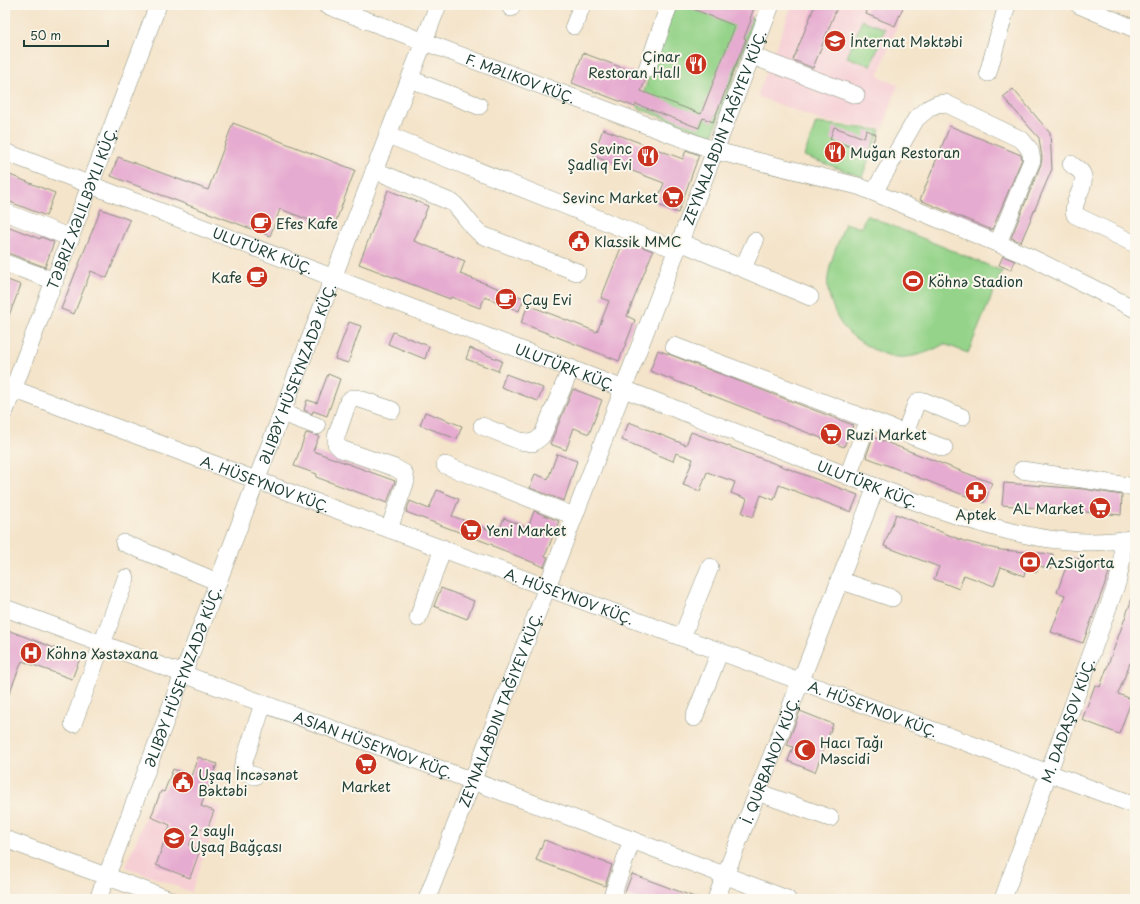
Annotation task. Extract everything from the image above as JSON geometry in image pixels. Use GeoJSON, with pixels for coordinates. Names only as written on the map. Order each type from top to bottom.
{"type":"FeatureCollection","features":[{"type":"Feature","properties":{"kind":"street","name":"TƏBRIZ XƏLILBƏYLI KÜÇ."},"geometry":{"type":"LineString","coordinates":[[5,411],[9,387],[71,238],[158,5]]}},
{"type":"Feature","properties":{"kind":"street","name":"F. MƏLIKOV KÜÇ."},"geometry":{"type":"LineString","coordinates":[[326,5],[716,151],[858,186],[874,192],[1028,256],[1135,309]]}},
{"type":"Feature","properties":{"kind":"street","name":"ƏLIBƏY HÜSEYNZADƏ KÜÇ."},"geometry":{"type":"LineString","coordinates":[[98,899],[182,674],[438,5]]}},
{"type":"Feature","properties":{"kind":"street"},"geometry":{"type":"LineString","coordinates":[[574,26],[582,5]]}},
{"type":"Feature","properties":{"kind":"street"},"geometry":{"type":"LineString","coordinates":[[647,69],[669,5]]}},
{"type":"Feature","properties":{"kind":"street"},"geometry":{"type":"LineString","coordinates":[[427,899],[771,5]]}},
{"type":"Feature","properties":{"kind":"street"},"geometry":{"type":"LineString","coordinates":[[988,73],[1007,5]]}},
{"type":"Feature","properties":{"kind":"street"},"geometry":{"type":"LineString","coordinates":[[1082,6],[1135,29]]}},
{"type":"Feature","properties":{"kind":"street"},"geometry":{"type":"LineString","coordinates":[[752,56],[856,95]]}},
{"type":"Feature","properties":{"kind":"street"},"geometry":{"type":"LineString","coordinates":[[410,79],[479,106]]}},
{"type":"Feature","properties":{"kind":"street"},"geometry":{"type":"LineString","coordinates":[[874,192],[916,119],[928,108],[937,104],[945,103],[1022,140],[1030,150],[1032,160],[998,243]]}},
{"type":"Feature","properties":{"kind":"street"},"geometry":{"type":"LineString","coordinates":[[388,135],[678,246],[743,268],[810,297]]}},
{"type":"Feature","properties":{"kind":"street","name":"ULUTÜRK KÜÇ."},"geometry":{"type":"LineString","coordinates":[[5,152],[571,368],[916,502],[981,524],[1014,533],[1043,538],[1080,541],[1128,539]]}},
{"type":"Feature","properties":{"kind":"street"},"geometry":{"type":"LineString","coordinates":[[1071,164],[1081,172],[1084,177],[1075,204],[1075,215],[1135,244]]}},
{"type":"Feature","properties":{"kind":"street"},"geometry":{"type":"LineString","coordinates":[[374,170],[453,203],[459,208],[473,228],[482,235],[577,272]]}},
{"type":"Feature","properties":{"kind":"street"},"geometry":{"type":"LineString","coordinates":[[5,212],[71,238]]}},
{"type":"Feature","properties":{"kind":"street"},"geometry":{"type":"LineString","coordinates":[[743,268],[755,241]]}},
{"type":"Feature","properties":{"kind":"street"},"geometry":{"type":"LineString","coordinates":[[5,263],[54,281]]}},
{"type":"Feature","properties":{"kind":"street"},"geometry":{"type":"LineString","coordinates":[[674,346],[944,448]]}},
{"type":"Feature","properties":{"kind":"street"},"geometry":{"type":"LineString","coordinates":[[482,426],[520,441],[533,443],[542,436],[571,368]]}},
{"type":"Feature","properties":{"kind":"street","name":"A. HÜSEYNOV KÜÇ."},"geometry":{"type":"LineString","coordinates":[[9,387],[256,480],[1135,805]]}},
{"type":"Feature","properties":{"kind":"street"},"geometry":{"type":"LineString","coordinates":[[389,529],[406,482],[404,473],[395,468],[341,449],[336,444],[336,437],[348,402],[352,398],[357,398],[392,410]]}},
{"type":"Feature","properties":{"kind":"street"},"geometry":{"type":"LineString","coordinates":[[905,433],[916,404],[919,401],[924,401],[962,417]]}},
{"type":"Feature","properties":{"kind":"street"},"geometry":{"type":"LineString","coordinates":[[282,413],[317,426]]}},
{"type":"Feature","properties":{"kind":"street"},"geometry":{"type":"LineString","coordinates":[[848,476],[869,419]]}},
{"type":"Feature","properties":{"kind":"street"},"geometry":{"type":"LineString","coordinates":[[445,465],[574,516]]}},
{"type":"Feature","properties":{"kind":"street"},"geometry":{"type":"LineString","coordinates":[[1022,470],[1135,487]]}},
{"type":"Feature","properties":{"kind":"street","name":"İ. QURBANOV KÜÇ."},"geometry":{"type":"LineString","coordinates":[[716,899],[876,487]]}},
{"type":"Feature","properties":{"kind":"street","name":"M. DADAŞOV KÜÇ."},"geometry":{"type":"LineString","coordinates":[[1003,899],[1118,580],[1128,539]]}},
{"type":"Feature","properties":{"kind":"street"},"geometry":{"type":"LineString","coordinates":[[124,543],[218,582]]}},
{"type":"Feature","properties":{"kind":"street"},"geometry":{"type":"LineString","coordinates":[[418,618],[443,548]]}},
{"type":"Feature","properties":{"kind":"street"},"geometry":{"type":"LineString","coordinates":[[682,637],[710,567]]}},
{"type":"Feature","properties":{"kind":"street"},"geometry":{"type":"LineString","coordinates":[[73,724],[126,578]]}},
{"type":"Feature","properties":{"kind":"street"},"geometry":{"type":"LineString","coordinates":[[839,580],[892,598]]}},
{"type":"Feature","properties":{"kind":"street","name":"ASIAN HÜSEYNOV KÜÇ."},"geometry":{"type":"LineString","coordinates":[[5,608],[632,840],[787,899]]}},
{"type":"Feature","properties":{"kind":"street"},"geometry":{"type":"LineString","coordinates":[[694,718],[720,651]]}},
{"type":"Feature","properties":{"kind":"street"},"geometry":{"type":"LineString","coordinates":[[255,776],[245,772],[242,768],[263,704]]}},
{"type":"Feature","properties":{"kind":"street"},"geometry":{"type":"LineString","coordinates":[[757,792],[830,818]]}},
{"type":"Feature","properties":{"kind":"street"},"geometry":{"type":"LineString","coordinates":[[5,839],[168,899]]}},
{"type":"Feature","properties":{"kind":"street"},"geometry":{"type":"LineString","coordinates":[[611,899],[632,840]]}},
{"type":"Feature","properties":{"kind":"shaded area","name":"İnternat Məktəbi"},"geometry":{"type":"Polygon","coordinates":[[[792,5],[905,5],[878,76],[898,85],[883,129],[822,121],[757,96],[792,5]]]}},
{"type":"Feature","properties":{"kind":"shaded area","name":"2 saylı Uşaq Bağçası"},"geometry":{"type":"Polygon","coordinates":[[[157,785],[221,808],[191,892],[126,867],[157,785]]]}},
{"type":"Feature","properties":{"kind":"green space","name":"Çinar Restoran Hall"},"geometry":{"type":"Polygon","coordinates":[[[675,5],[720,5],[755,19],[712,136],[638,108],[675,5]]]}},
{"type":"Feature","properties":{"kind":"green space"},"geometry":{"type":"Polygon","coordinates":[[[862,20],[885,29],[871,66],[847,57],[862,20]]]}},
{"type":"Feature","properties":{"kind":"green space"},"geometry":{"type":"Polygon","coordinates":[[[816,123],[880,130],[862,177],[804,156],[816,123]]]}},
{"type":"Feature","properties":{"kind":"green space","name":"Köhnə Stadion"},"geometry":{"type":"Polygon","coordinates":[[[866,215],[1002,271],[968,353],[944,344],[933,350],[920,354],[907,357],[895,357],[871,348],[855,338],[842,325],[835,313],[828,290],[830,265],[845,223],[861,228],[866,215]]]}},
{"type":"Feature","properties":{"kind":"building"},"geometry":{"type":"Polygon","coordinates":[[[683,5],[755,5],[744,38],[746,39],[713,122],[703,118],[699,128],[636,104],[635,107],[572,83],[583,53],[639,74],[646,79],[641,91],[701,114],[735,26],[683,5]]]}},
{"type":"Feature","properties":{"kind":"building"},"geometry":{"type":"Polygon","coordinates":[[[815,5],[838,5],[813,68],[793,60],[815,5]]]}},
{"type":"Feature","properties":{"kind":"building"},"geometry":{"type":"Polygon","coordinates":[[[869,5],[904,5],[895,26],[866,14],[869,5]]]}},
{"type":"Feature","properties":{"kind":"building"},"geometry":{"type":"Polygon","coordinates":[[[1013,89],[1050,133],[1052,169],[1021,242],[1011,238],[1041,164],[1042,158],[1039,138],[1003,97],[1013,89]]]}},
{"type":"Feature","properties":{"kind":"building"},"geometry":{"type":"Polygon","coordinates":[[[233,123],[355,170],[333,229],[280,209],[270,236],[111,176],[118,157],[208,190],[233,123]]]}},
{"type":"Feature","properties":{"kind":"building"},"geometry":{"type":"Polygon","coordinates":[[[950,126],[1021,155],[1022,159],[992,230],[920,200],[950,126]]]}},
{"type":"Feature","properties":{"kind":"building"},"geometry":{"type":"Polygon","coordinates":[[[834,127],[864,138],[866,130],[876,134],[867,157],[858,154],[859,150],[830,139],[834,127]]]}},
{"type":"Feature","properties":{"kind":"building"},"geometry":{"type":"Polygon","coordinates":[[[603,129],[683,159],[686,150],[699,155],[678,213],[656,204],[664,183],[593,156],[603,129]]]}},
{"type":"Feature","properties":{"kind":"building"},"geometry":{"type":"Polygon","coordinates":[[[5,173],[55,193],[46,216],[5,200],[5,173]]]}},
{"type":"Feature","properties":{"kind":"building"},"geometry":{"type":"Polygon","coordinates":[[[388,190],[428,206],[414,241],[465,261],[460,274],[524,298],[519,311],[485,297],[480,308],[451,297],[450,299],[359,264],[388,190]]]}},
{"type":"Feature","properties":{"kind":"building"},"geometry":{"type":"Polygon","coordinates":[[[101,209],[130,220],[107,278],[91,271],[74,314],[61,309],[101,209]]]}},
{"type":"Feature","properties":{"kind":"building"},"geometry":{"type":"Polygon","coordinates":[[[5,225],[40,239],[41,237],[54,242],[45,267],[5,252],[5,225]]]}},
{"type":"Feature","properties":{"kind":"building"},"geometry":{"type":"Polygon","coordinates":[[[624,240],[653,251],[627,316],[635,320],[619,361],[521,323],[528,305],[597,332],[609,301],[601,298],[624,240]]]}},
{"type":"Feature","properties":{"kind":"building"},"geometry":{"type":"Polygon","coordinates":[[[1003,256],[1015,261],[1011,270],[999,265],[1003,256]]]}},
{"type":"Feature","properties":{"kind":"building"},"geometry":{"type":"Polygon","coordinates":[[[5,279],[21,285],[6,323],[5,323],[5,279]]]}},
{"type":"Feature","properties":{"kind":"building"},"geometry":{"type":"Polygon","coordinates":[[[349,322],[361,326],[348,363],[335,359],[349,322]]]}},
{"type":"Feature","properties":{"kind":"building"},"geometry":{"type":"Polygon","coordinates":[[[393,332],[429,346],[425,359],[388,344],[393,332]]]}},
{"type":"Feature","properties":{"kind":"building"},"geometry":{"type":"Polygon","coordinates":[[[470,348],[502,361],[498,371],[466,359],[470,348]]]}},
{"type":"Feature","properties":{"kind":"building"},"geometry":{"type":"Polygon","coordinates":[[[658,350],[853,425],[844,447],[650,371],[658,350]]]}},
{"type":"Feature","properties":{"kind":"building"},"geometry":{"type":"Polygon","coordinates":[[[328,374],[340,379],[327,416],[313,411],[312,414],[304,410],[307,400],[317,403],[328,374]]]}},
{"type":"Feature","properties":{"kind":"building"},"geometry":{"type":"Polygon","coordinates":[[[506,374],[543,388],[538,401],[501,387],[506,374]]]}},
{"type":"Feature","properties":{"kind":"building"},"geometry":{"type":"Polygon","coordinates":[[[573,389],[602,400],[589,434],[574,428],[566,450],[550,444],[573,389]]]}},
{"type":"Feature","properties":{"kind":"building"},"geometry":{"type":"Polygon","coordinates":[[[425,412],[462,426],[457,439],[420,425],[425,412]]]}},
{"type":"Feature","properties":{"kind":"building"},"geometry":{"type":"Polygon","coordinates":[[[629,422],[686,445],[691,432],[858,495],[851,512],[779,485],[774,500],[761,495],[753,517],[742,513],[747,499],[731,493],[735,482],[707,472],[700,491],[683,485],[693,459],[676,453],[673,461],[622,440],[629,422]]]}},
{"type":"Feature","properties":{"kind":"building"},"geometry":{"type":"Polygon","coordinates":[[[306,433],[319,436],[313,451],[395,481],[387,503],[316,477],[317,474],[294,466],[306,433]]]}},
{"type":"Feature","properties":{"kind":"building"},"geometry":{"type":"Polygon","coordinates":[[[873,437],[992,483],[984,503],[866,457],[873,437]]]}},
{"type":"Feature","properties":{"kind":"building"},"geometry":{"type":"Polygon","coordinates":[[[557,454],[577,461],[564,501],[530,488],[535,474],[548,479],[557,454]]]}},
{"type":"Feature","properties":{"kind":"building"},"geometry":{"type":"Polygon","coordinates":[[[1004,483],[1084,489],[1122,495],[1121,515],[1002,505],[1004,483]]]}},
{"type":"Feature","properties":{"kind":"building"},"geometry":{"type":"Polygon","coordinates":[[[437,490],[459,499],[452,516],[498,533],[504,518],[528,528],[534,511],[559,521],[545,556],[548,557],[544,567],[493,545],[406,512],[410,501],[429,509],[437,490]]]}},
{"type":"Feature","properties":{"kind":"building"},"geometry":{"type":"Polygon","coordinates":[[[896,514],[964,541],[983,546],[1001,550],[1053,554],[1051,569],[1039,566],[1037,572],[1026,568],[1024,576],[1001,567],[994,586],[964,575],[959,589],[934,579],[939,567],[884,546],[896,514]]]}},
{"type":"Feature","properties":{"kind":"building"},"geometry":{"type":"Polygon","coordinates":[[[1070,556],[1110,570],[1083,643],[1051,632],[1065,595],[1057,592],[1070,556]]]}},
{"type":"Feature","properties":{"kind":"building"},"geometry":{"type":"Polygon","coordinates":[[[441,588],[474,601],[467,619],[434,606],[441,588]]]}},
{"type":"Feature","properties":{"kind":"building"},"geometry":{"type":"Polygon","coordinates":[[[1134,593],[1135,665],[1130,663],[1118,694],[1132,699],[1119,734],[1082,720],[1095,685],[1100,687],[1134,593]]]}},
{"type":"Feature","properties":{"kind":"building"},"geometry":{"type":"Polygon","coordinates":[[[10,631],[80,658],[72,679],[22,661],[5,704],[5,644],[10,631]]]}},
{"type":"Feature","properties":{"kind":"building"},"geometry":{"type":"Polygon","coordinates":[[[800,711],[833,724],[815,772],[788,761],[793,747],[787,745],[800,711]]]}},
{"type":"Feature","properties":{"kind":"building"},"geometry":{"type":"Polygon","coordinates":[[[198,757],[217,764],[201,806],[214,811],[207,830],[197,827],[189,846],[200,850],[190,878],[156,865],[170,825],[151,817],[161,791],[164,792],[173,769],[191,776],[198,757]]]}},
{"type":"Feature","properties":{"kind":"building"},"geometry":{"type":"Polygon","coordinates":[[[544,840],[612,865],[605,886],[536,860],[544,840]]]}},
{"type":"Feature","properties":{"kind":"building"},"geometry":{"type":"Polygon","coordinates":[[[632,874],[697,899],[636,899],[624,895],[632,874]]]}},
{"type":"Feature","properties":{"kind":"place","name":"İnternat Məktəbi"},"geometry":{"type":"Point","coordinates":[835,41]}},
{"type":"Feature","properties":{"kind":"place","name":"Çinar Restoran Hall"},"geometry":{"type":"Point","coordinates":[696,64]}},
{"type":"Feature","properties":{"kind":"place","name":"Muğan Restoran"},"geometry":{"type":"Point","coordinates":[835,152]}},
{"type":"Feature","properties":{"kind":"place","name":"Sevinc Şadlıq Evi"},"geometry":{"type":"Point","coordinates":[648,156]}},
{"type":"Feature","properties":{"kind":"place","name":"Sevinc Market"},"geometry":{"type":"Point","coordinates":[673,197]}},
{"type":"Feature","properties":{"kind":"place","name":"Efes Kafe"},"geometry":{"type":"Point","coordinates":[261,223]}},
{"type":"Feature","properties":{"kind":"place","name":"Klassik MMC"},"geometry":{"type":"Point","coordinates":[579,241]}},
{"type":"Feature","properties":{"kind":"place","name":"Kafe"},"geometry":{"type":"Point","coordinates":[257,277]}},
{"type":"Feature","properties":{"kind":"place","name":"Köhnə Stadion"},"geometry":{"type":"Point","coordinates":[913,281]}},
{"type":"Feature","properties":{"kind":"place","name":"Çay Evi"},"geometry":{"type":"Point","coordinates":[506,299]}},
{"type":"Feature","properties":{"kind":"place","name":"Ruzi Market"},"geometry":{"type":"Point","coordinates":[831,434]}},
{"type":"Feature","properties":{"kind":"place","name":"Aptek"},"geometry":{"type":"Point","coordinates":[976,492]}},
{"type":"Feature","properties":{"kind":"place","name":"AL Market"},"geometry":{"type":"Point","coordinates":[1100,508]}},
{"type":"Feature","properties":{"kind":"place","name":"Yeni Market"},"geometry":{"type":"Point","coordinates":[471,530]}},
{"type":"Feature","properties":{"kind":"place","name":"AzSığorta"},"geometry":{"type":"Point","coordinates":[1030,562]}},
{"type":"Feature","properties":{"kind":"place","name":"Köhnə Xəstəxana"},"geometry":{"type":"Point","coordinates":[31,653]}},
{"type":"Feature","properties":{"kind":"place","name":"Hacı Tağı Məscidi"},"geometry":{"type":"Point","coordinates":[805,750]}},
{"type":"Feature","properties":{"kind":"place","name":"Market"},"geometry":{"type":"Point","coordinates":[366,764]}},
{"type":"Feature","properties":{"kind":"place","name":"Uşaq İncəsənət Bəktəbi"},"geometry":{"type":"Point","coordinates":[183,782]}},
{"type":"Feature","properties":{"kind":"place","name":"2 saylı Uşaq Bağçası"},"geometry":{"type":"Point","coordinates":[174,838]}}]}
